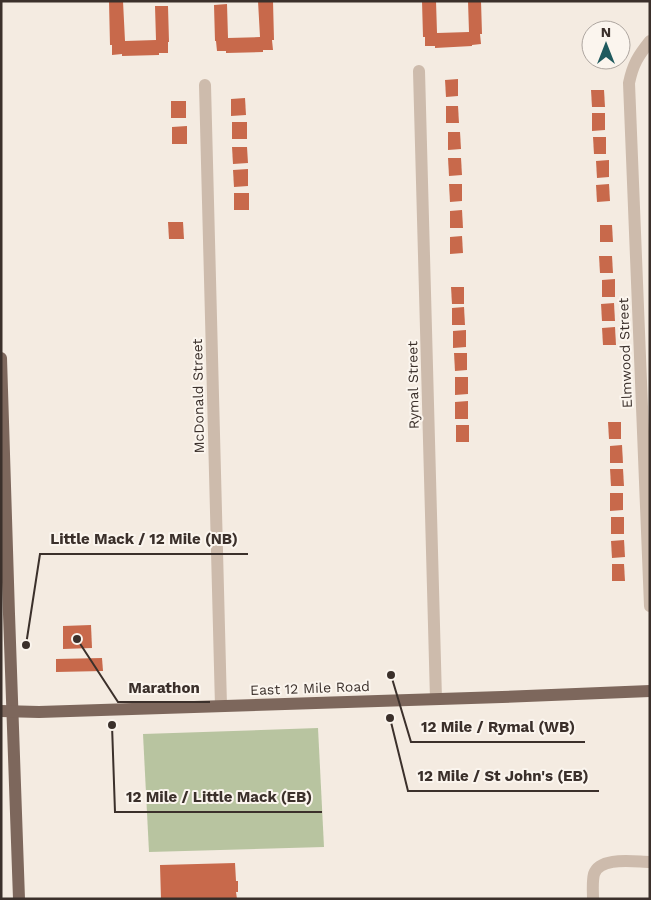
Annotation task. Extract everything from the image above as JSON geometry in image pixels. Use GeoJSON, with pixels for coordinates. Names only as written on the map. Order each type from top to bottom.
{"type":"FeatureCollection","features":[{"type":"Feature","properties":{"kind":"main road"},"geometry":{"type":"LineString","coordinates":[[1,358],[7,711],[15,755],[19,899]]}},
{"type":"Feature","properties":{"kind":"main road","name":"East 12 Mile Road"},"geometry":{"type":"LineString","coordinates":[[7,711],[39,712],[650,691]]}},
{"type":"Feature","properties":{"kind":"street","name":"Elmwood Street"},"geometry":{"type":"LineString","coordinates":[[650,41],[636,59],[629,83],[650,606]]}},
{"type":"Feature","properties":{"kind":"street","name":"Rymal Street"},"geometry":{"type":"LineString","coordinates":[[419,71],[436,699]]}},
{"type":"Feature","properties":{"kind":"street","name":"McDonald Street"},"geometry":{"type":"LineString","coordinates":[[205,85],[221,706]]}},
{"type":"Feature","properties":{"kind":"street"},"geometry":{"type":"LineString","coordinates":[[593,899],[594,873],[603,864],[610,862],[650,862]]}},
{"type":"Feature","properties":{"kind":"green space"},"geometry":{"type":"Polygon","coordinates":[[[318,728],[324,847],[149,852],[143,734],[318,728]]]}},
{"type":"Feature","properties":{"kind":"building"},"geometry":{"type":"Polygon","coordinates":[[[109,1],[123,1],[125,41],[156,40],[155,6],[168,6],[168,53],[159,53],[159,55],[112,55],[109,1]]]}},
{"type":"Feature","properties":{"kind":"building"},"geometry":{"type":"Polygon","coordinates":[[[258,1],[273,1],[273,50],[226,53],[226,51],[217,51],[214,5],[227,4],[228,38],[260,37],[258,1]]]}},
{"type":"Feature","properties":{"kind":"building"},"geometry":{"type":"Polygon","coordinates":[[[422,1],[436,1],[437,33],[469,32],[468,1],[481,1],[481,44],[435,48],[435,46],[425,46],[422,1]]]}},
{"type":"Feature","properties":{"kind":"building"},"geometry":{"type":"Polygon","coordinates":[[[458,79],[458,96],[446,97],[445,80],[458,79]]]}},
{"type":"Feature","properties":{"kind":"building"},"geometry":{"type":"Polygon","coordinates":[[[591,90],[604,90],[605,107],[592,107],[591,90]]]}},
{"type":"Feature","properties":{"kind":"building"},"geometry":{"type":"Polygon","coordinates":[[[245,98],[246,115],[231,116],[231,99],[245,98]]]}},
{"type":"Feature","properties":{"kind":"building"},"geometry":{"type":"Polygon","coordinates":[[[171,101],[186,101],[186,118],[171,118],[171,101]]]}},
{"type":"Feature","properties":{"kind":"building"},"geometry":{"type":"Polygon","coordinates":[[[446,106],[458,106],[459,123],[446,123],[446,106]]]}},
{"type":"Feature","properties":{"kind":"building"},"geometry":{"type":"Polygon","coordinates":[[[592,113],[605,113],[605,130],[592,131],[592,113]]]}},
{"type":"Feature","properties":{"kind":"building"},"geometry":{"type":"Polygon","coordinates":[[[232,122],[247,122],[247,139],[232,139],[232,122]]]}},
{"type":"Feature","properties":{"kind":"building"},"geometry":{"type":"Polygon","coordinates":[[[187,126],[187,144],[172,144],[172,127],[187,126]]]}},
{"type":"Feature","properties":{"kind":"building"},"geometry":{"type":"Polygon","coordinates":[[[448,132],[460,132],[461,149],[448,150],[448,132]]]}},
{"type":"Feature","properties":{"kind":"building"},"geometry":{"type":"Polygon","coordinates":[[[593,137],[606,137],[606,154],[594,154],[593,137]]]}},
{"type":"Feature","properties":{"kind":"building"},"geometry":{"type":"Polygon","coordinates":[[[232,147],[247,147],[248,163],[233,164],[232,147]]]}},
{"type":"Feature","properties":{"kind":"building"},"geometry":{"type":"Polygon","coordinates":[[[448,158],[461,158],[462,175],[449,176],[448,158]]]}},
{"type":"Feature","properties":{"kind":"building"},"geometry":{"type":"Polygon","coordinates":[[[609,160],[609,177],[597,178],[596,161],[609,160]]]}},
{"type":"Feature","properties":{"kind":"building"},"geometry":{"type":"Polygon","coordinates":[[[248,169],[248,186],[234,187],[233,170],[248,169]]]}},
{"type":"Feature","properties":{"kind":"building"},"geometry":{"type":"Polygon","coordinates":[[[449,184],[462,184],[462,201],[450,202],[449,184]]]}},
{"type":"Feature","properties":{"kind":"building"},"geometry":{"type":"Polygon","coordinates":[[[609,184],[610,201],[597,202],[596,185],[609,184]]]}},
{"type":"Feature","properties":{"kind":"building"},"geometry":{"type":"Polygon","coordinates":[[[234,193],[249,193],[249,210],[234,210],[234,193]]]}},
{"type":"Feature","properties":{"kind":"building"},"geometry":{"type":"Polygon","coordinates":[[[462,210],[463,228],[450,228],[450,211],[462,210]]]}},
{"type":"Feature","properties":{"kind":"building"},"geometry":{"type":"Polygon","coordinates":[[[168,222],[183,222],[184,239],[169,239],[168,222]]]}},
{"type":"Feature","properties":{"kind":"building"},"geometry":{"type":"Polygon","coordinates":[[[600,225],[612,225],[613,242],[600,242],[600,225]]]}},
{"type":"Feature","properties":{"kind":"building"},"geometry":{"type":"Polygon","coordinates":[[[462,236],[463,253],[450,254],[450,237],[462,236]]]}},
{"type":"Feature","properties":{"kind":"building"},"geometry":{"type":"Polygon","coordinates":[[[599,256],[612,256],[613,273],[600,273],[599,256]]]}},
{"type":"Feature","properties":{"kind":"building"},"geometry":{"type":"Polygon","coordinates":[[[615,279],[615,297],[602,297],[602,280],[615,279]]]}},
{"type":"Feature","properties":{"kind":"building"},"geometry":{"type":"Polygon","coordinates":[[[451,287],[464,287],[464,304],[452,304],[451,287]]]}},
{"type":"Feature","properties":{"kind":"building"},"geometry":{"type":"Polygon","coordinates":[[[614,303],[615,321],[602,321],[601,304],[614,303]]]}},
{"type":"Feature","properties":{"kind":"building"},"geometry":{"type":"Polygon","coordinates":[[[464,307],[465,325],[452,325],[452,308],[464,307]]]}},
{"type":"Feature","properties":{"kind":"building"},"geometry":{"type":"Polygon","coordinates":[[[615,327],[616,345],[603,345],[602,328],[615,327]]]}},
{"type":"Feature","properties":{"kind":"building"},"geometry":{"type":"Polygon","coordinates":[[[466,330],[466,347],[453,348],[453,331],[466,330]]]}},
{"type":"Feature","properties":{"kind":"building"},"geometry":{"type":"Polygon","coordinates":[[[454,353],[467,353],[467,370],[455,371],[454,353]]]}},
{"type":"Feature","properties":{"kind":"building"},"geometry":{"type":"Polygon","coordinates":[[[455,377],[468,377],[468,394],[455,395],[455,377]]]}},
{"type":"Feature","properties":{"kind":"building"},"geometry":{"type":"Polygon","coordinates":[[[468,401],[468,419],[455,419],[455,402],[468,401]]]}},
{"type":"Feature","properties":{"kind":"building"},"geometry":{"type":"Polygon","coordinates":[[[608,422],[621,422],[621,439],[609,439],[608,422]]]}},
{"type":"Feature","properties":{"kind":"building"},"geometry":{"type":"Polygon","coordinates":[[[456,425],[469,425],[469,442],[456,442],[456,425]]]}},
{"type":"Feature","properties":{"kind":"building"},"geometry":{"type":"Polygon","coordinates":[[[622,445],[623,463],[610,463],[610,446],[622,445]]]}},
{"type":"Feature","properties":{"kind":"building"},"geometry":{"type":"Polygon","coordinates":[[[610,469],[623,469],[624,486],[611,486],[610,469]]]}},
{"type":"Feature","properties":{"kind":"building"},"geometry":{"type":"Polygon","coordinates":[[[610,493],[623,493],[623,510],[610,511],[610,493]]]}},
{"type":"Feature","properties":{"kind":"building"},"geometry":{"type":"Polygon","coordinates":[[[611,517],[624,517],[624,534],[611,534],[611,517]]]}},
{"type":"Feature","properties":{"kind":"building"},"geometry":{"type":"Polygon","coordinates":[[[624,540],[625,557],[612,558],[611,541],[624,540]]]}},
{"type":"Feature","properties":{"kind":"building"},"geometry":{"type":"Polygon","coordinates":[[[612,564],[624,564],[625,581],[612,581],[612,564]]]}},
{"type":"Feature","properties":{"kind":"building"},"geometry":{"type":"Polygon","coordinates":[[[91,625],[92,648],[63,649],[63,626],[91,625]]]}},
{"type":"Feature","properties":{"kind":"building"},"geometry":{"type":"Polygon","coordinates":[[[102,658],[103,671],[56,672],[56,659],[102,658]]]}},
{"type":"Feature","properties":{"kind":"building"},"geometry":{"type":"Polygon","coordinates":[[[235,863],[236,881],[238,881],[237,899],[161,899],[160,865],[235,863]]]}},
{"type":"Feature","properties":{"kind":"place","name":"Marathon"},"geometry":{"type":"Point","coordinates":[77,639]}},
{"type":"Feature","properties":{"kind":"place","name":"Little Mack / 12 Mile (NB)"},"geometry":{"type":"Point","coordinates":[26,645]}},
{"type":"Feature","properties":{"kind":"place","name":"12 Mile / Rymal (WB)"},"geometry":{"type":"Point","coordinates":[391,675]}},
{"type":"Feature","properties":{"kind":"place","name":"12 Mile / St John's (EB)"},"geometry":{"type":"Point","coordinates":[390,718]}},
{"type":"Feature","properties":{"kind":"place","name":"12 Mile / Little Mack (EB)"},"geometry":{"type":"Point","coordinates":[112,725]}}]}
